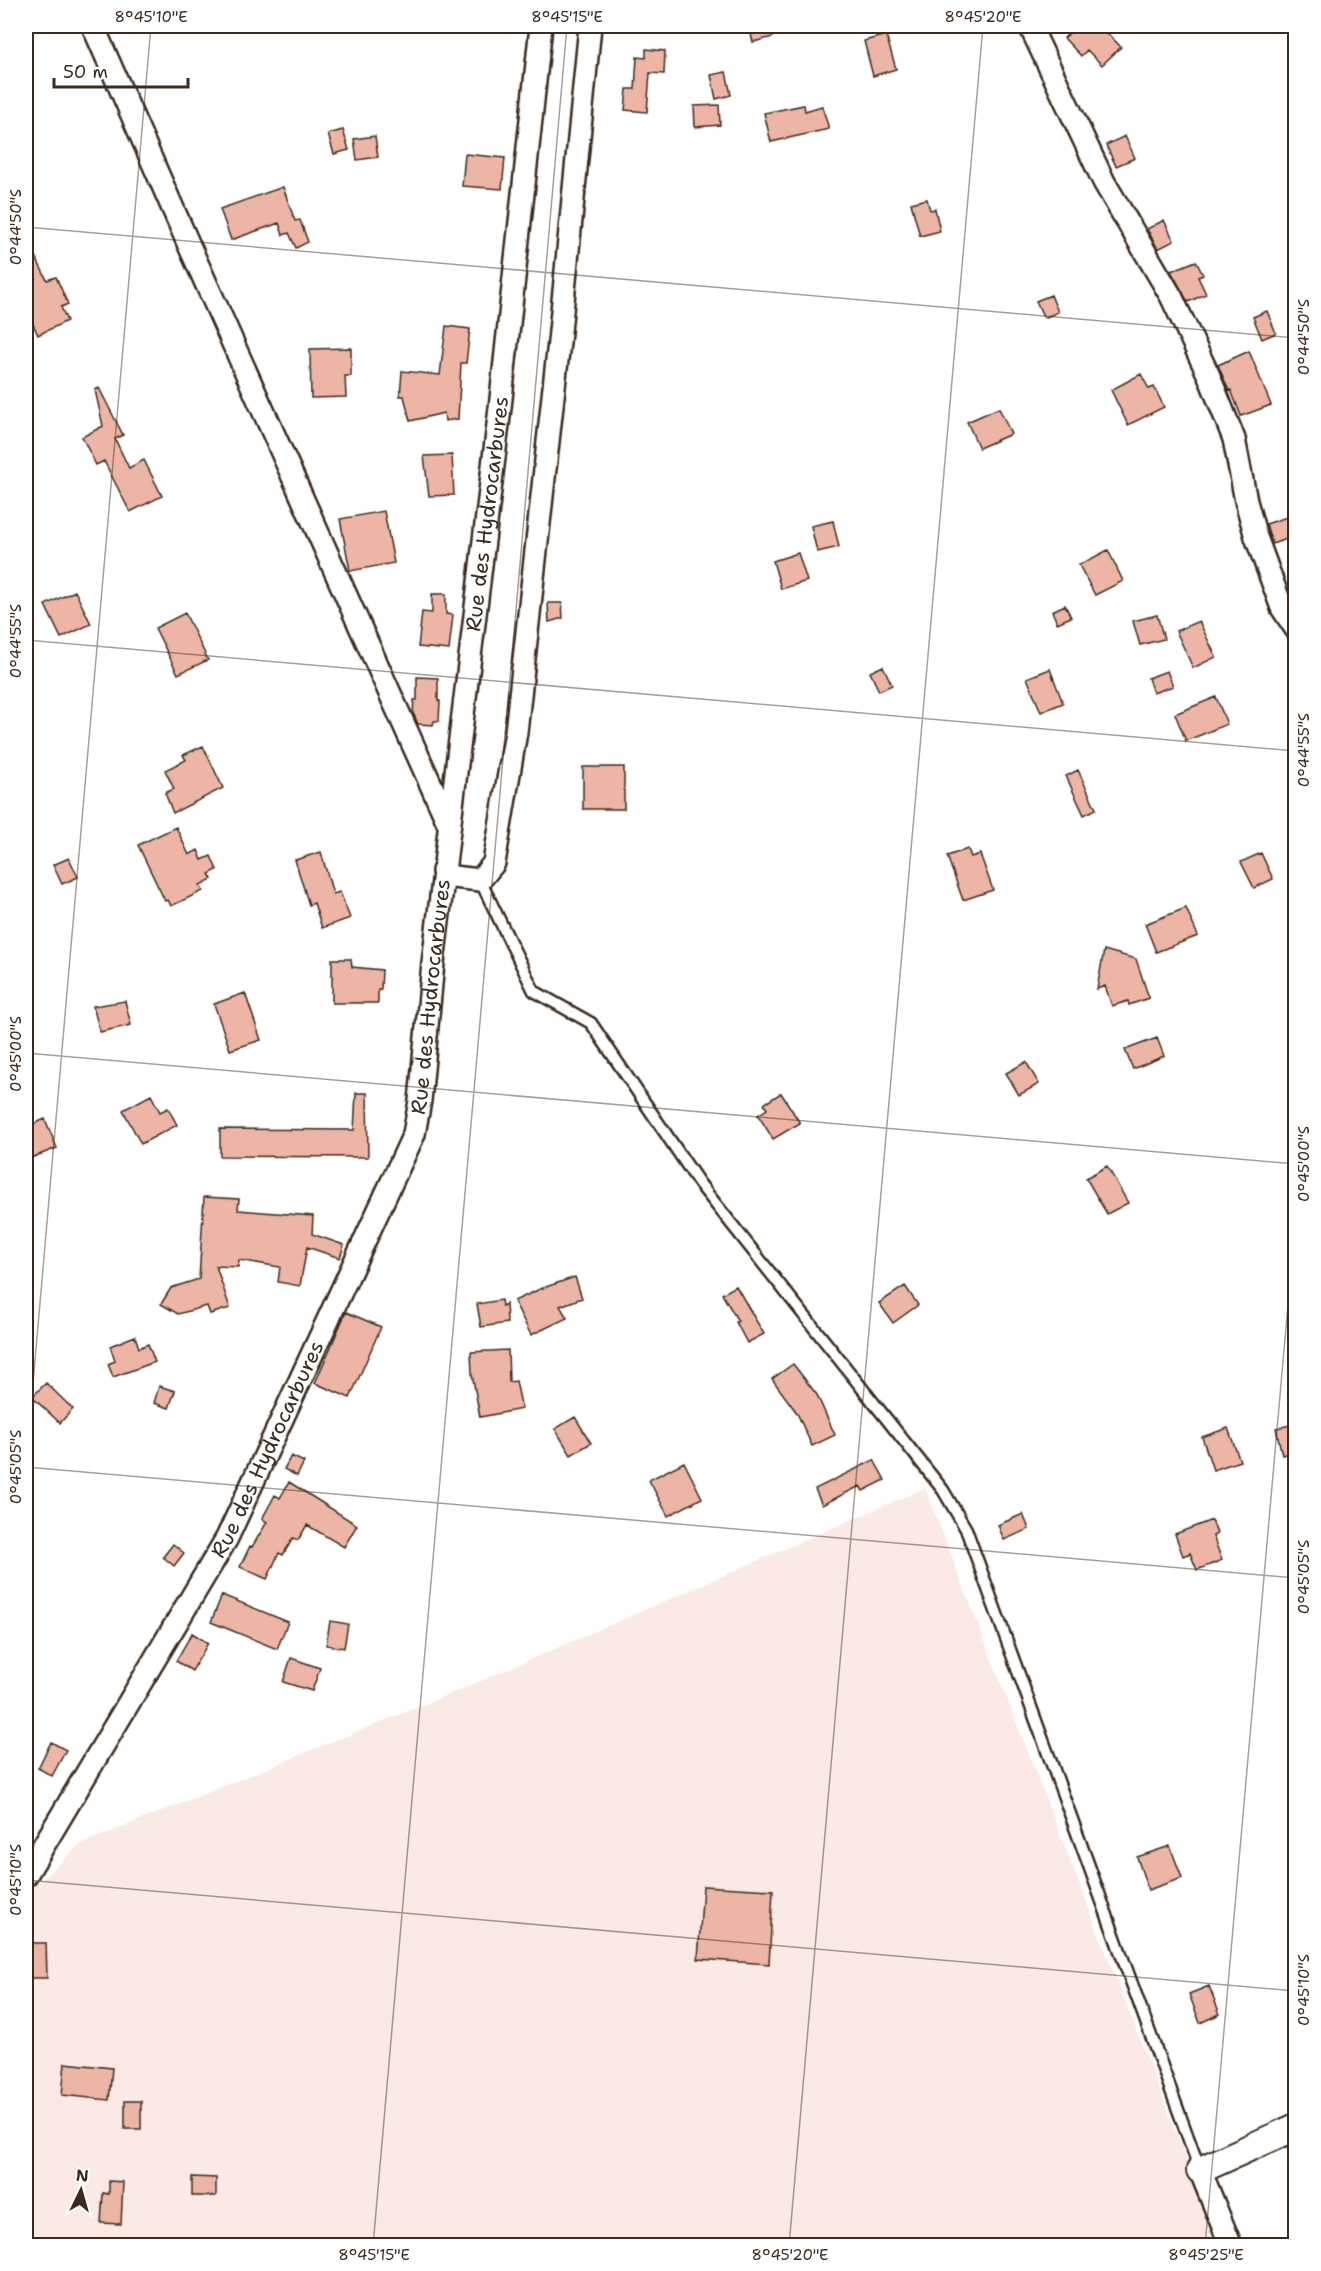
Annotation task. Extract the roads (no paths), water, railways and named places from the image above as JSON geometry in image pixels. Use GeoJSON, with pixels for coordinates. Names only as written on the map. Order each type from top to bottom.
{"type":"FeatureCollection","features":[{"type":"Feature","properties":{"kind":"street"},"geometry":{"type":"LineString","coordinates":[[93,26],[449,826]]}},
{"type":"Feature","properties":{"kind":"street","name":"Rue des Hydrocarbures"},"geometry":{"type":"LineString","coordinates":[[26,1875],[227,1538],[414,1134],[420,1101],[449,826],[501,397],[542,26]]}},
{"type":"Feature","properties":{"kind":"street"},"geometry":{"type":"LineString","coordinates":[[444,871],[453,877],[480,880],[494,863],[516,732],[559,342],[590,26]]}},
{"type":"Feature","properties":{"kind":"street"},"geometry":{"type":"LineString","coordinates":[[1030,26],[1104,182],[1171,296],[1209,376],[1234,439],[1256,537],[1282,609],[1296,629]]}},
{"type":"Feature","properties":{"kind":"street"},"geometry":{"type":"LineString","coordinates":[[1231,2246],[1200,2170],[1296,2127]]}},
{"type":"Feature","properties":{"kind":"lane"},"geometry":{"type":"LineString","coordinates":[[480,880],[534,991],[591,1023],[699,1183],[943,1490],[966,1529],[1200,2170]]}}]}
